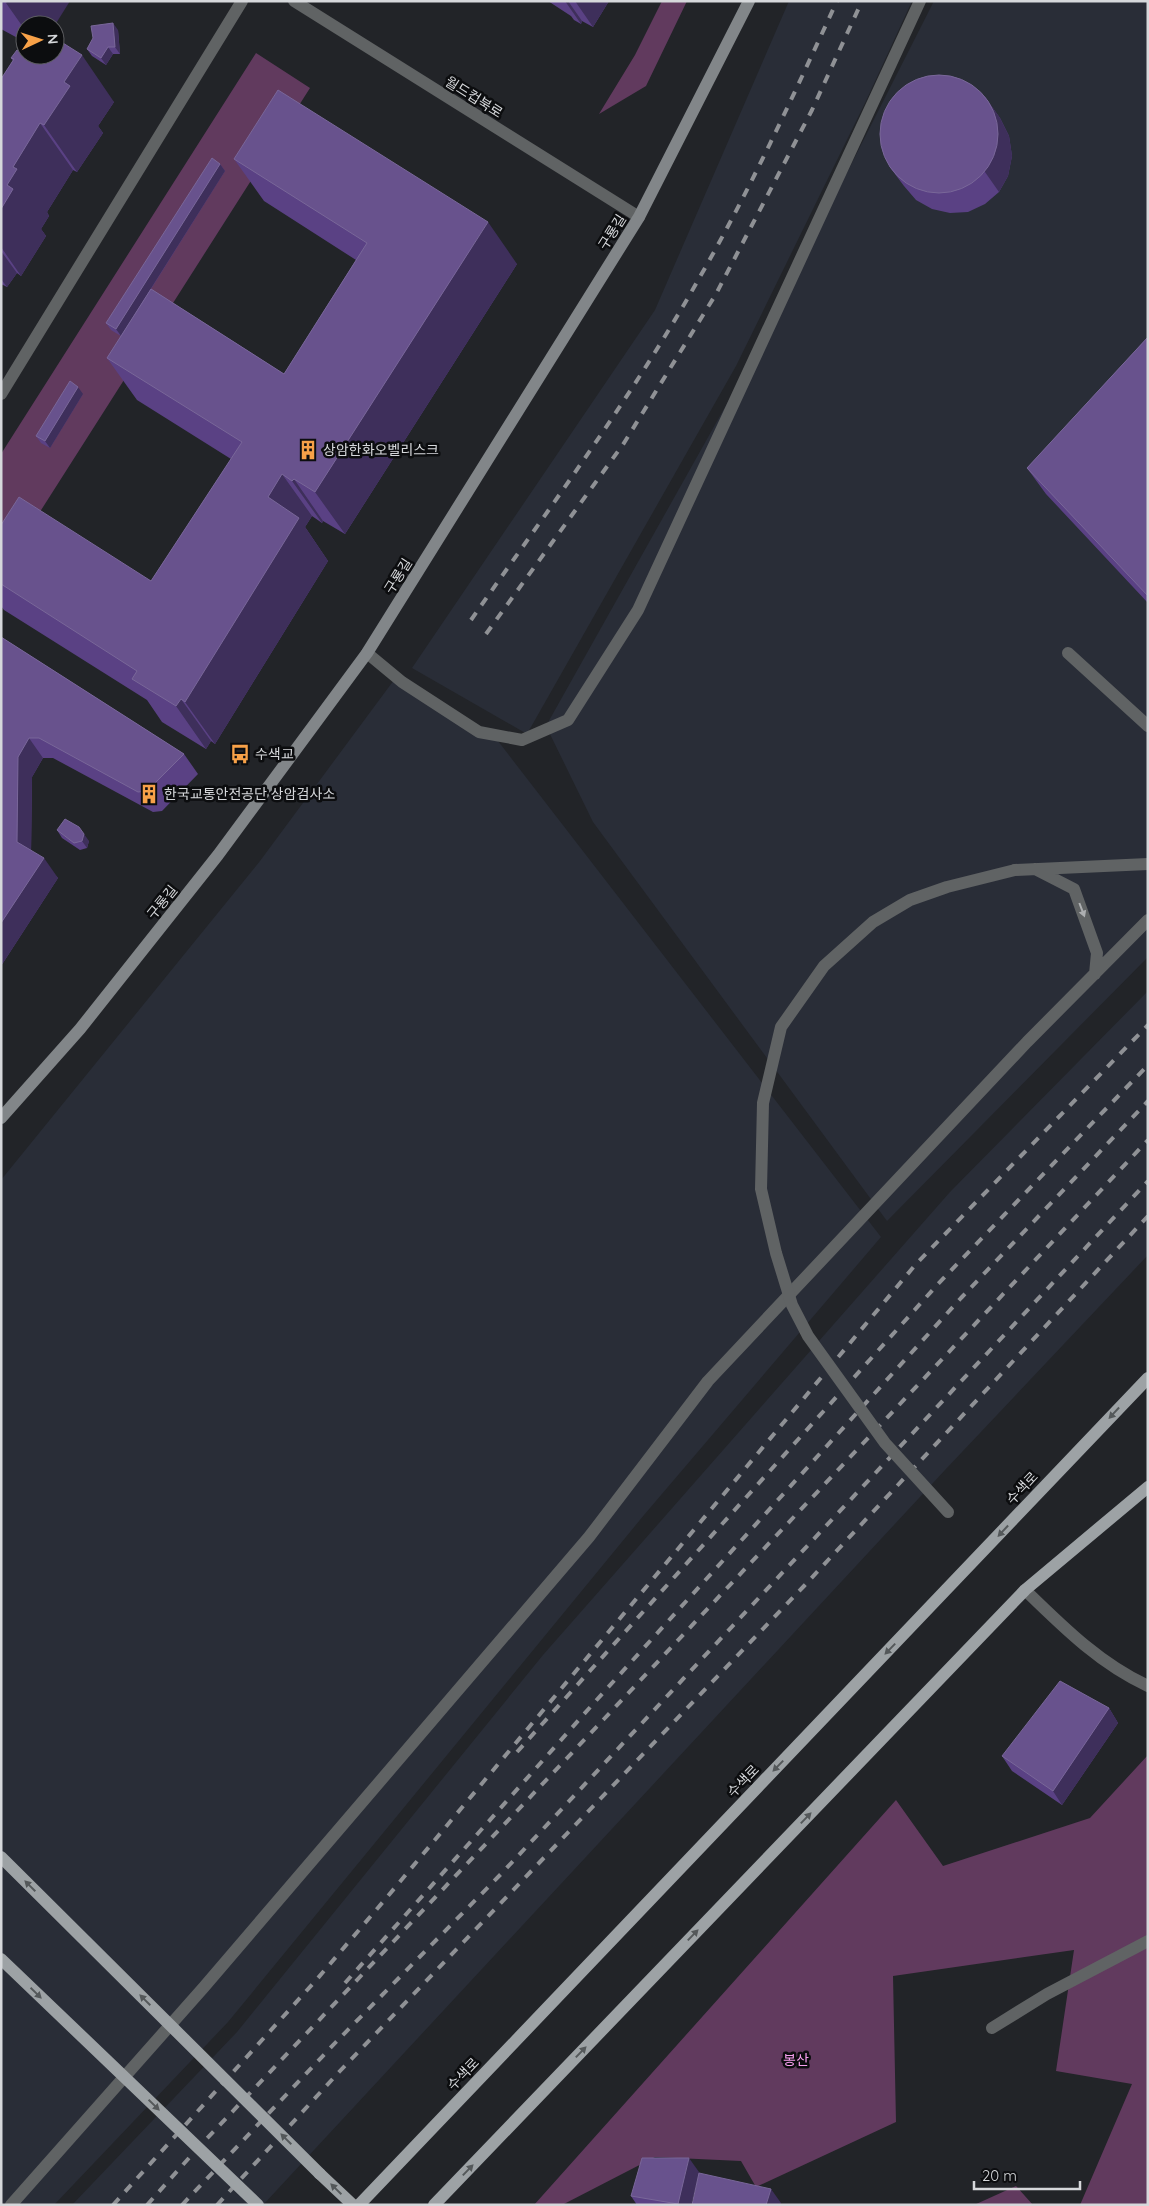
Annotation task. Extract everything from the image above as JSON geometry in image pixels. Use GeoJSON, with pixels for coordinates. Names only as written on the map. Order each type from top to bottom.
{"type":"FeatureCollection","features":[{"type":"Feature","properties":{"kind":"main road","name":"구룡길"},"geometry":{"type":"LineString","coordinates":[[1,1118],[80,1029],[218,856],[367,653],[638,217],[748,1]]}},
{"type":"Feature","properties":{"kind":"main road","name":"수색로"},"geometry":{"type":"LineString","coordinates":[[359,2205],[1148,1378]]}},
{"type":"Feature","properties":{"kind":"main road"},"geometry":{"type":"LineString","coordinates":[[434,2205],[1025,1590],[1148,1487]]}},
{"type":"Feature","properties":{"kind":"main road"},"geometry":{"type":"LineString","coordinates":[[1,1857],[353,2205]]}},
{"type":"Feature","properties":{"kind":"main road"},"geometry":{"type":"LineString","coordinates":[[1,1959],[258,2205]]}},
{"type":"Feature","properties":{"kind":"street"},"geometry":{"type":"LineString","coordinates":[[1,394],[242,1]]}},
{"type":"Feature","properties":{"kind":"street","name":"월드컵북로"},"geometry":{"type":"LineString","coordinates":[[294,1],[638,217]]}},
{"type":"Feature","properties":{"kind":"street"},"geometry":{"type":"LineString","coordinates":[[367,653],[402,682],[479,732],[522,740],[568,720],[638,610],[920,1]]}},
{"type":"Feature","properties":{"kind":"street"},"geometry":{"type":"LineString","coordinates":[[1068,653],[1148,726]]}},
{"type":"Feature","properties":{"kind":"street"},"geometry":{"type":"LineString","coordinates":[[948,1512],[886,1443],[808,1336],[792,1305],[776,1253],[761,1189],[763,1103],[781,1027],[824,966],[873,922],[910,900],[947,887],[1016,870],[1148,864]]}},
{"type":"Feature","properties":{"kind":"street"},"geometry":{"type":"LineString","coordinates":[[1035,869],[1074,890],[1097,953],[1095,974]]}},
{"type":"Feature","properties":{"kind":"street"},"geometry":{"type":"LineString","coordinates":[[11,2205],[204,1987],[589,1537],[708,1382],[1028,1042],[1148,920]]}},
{"type":"Feature","properties":{"kind":"street"},"geometry":{"type":"LineString","coordinates":[[1025,1590],[1071,1635],[1122,1674],[1148,1686]]}},
{"type":"Feature","properties":{"kind":"street"},"geometry":{"type":"LineString","coordinates":[[992,2028],[1047,1994],[1148,1941]]}},
{"type":"Feature","properties":{"kind":"shaded area"},"geometry":{"type":"Polygon","coordinates":[[[789,1],[912,1],[865,103],[736,366],[527,734],[412,668],[655,310],[789,1]]]}},
{"type":"Feature","properties":{"kind":"shaded area"},"geometry":{"type":"Polygon","coordinates":[[[934,1],[1148,1],[1148,957],[887,1221],[593,822],[546,726],[757,350],[934,1]]]}},
{"type":"Feature","properties":{"kind":"shaded area"},"geometry":{"type":"Polygon","coordinates":[[[394,680],[491,732],[881,1237],[644,1515],[228,2022],[54,2205],[1,2205],[1,1180],[260,861],[394,680]]]}},
{"type":"Feature","properties":{"kind":"shaded area"},"geometry":{"type":"Polygon","coordinates":[[[1148,991],[1148,1255],[945,1470],[263,2205],[72,2205],[237,2032],[543,1655],[950,1192],[1148,991]]]}},
{"type":"Feature","properties":{"kind":"green space"},"geometry":{"type":"Polygon","coordinates":[[[662,1],[687,1],[646,86],[599,114],[635,55],[662,1]]]}},
{"type":"Feature","properties":{"kind":"green space"},"geometry":{"type":"Polygon","coordinates":[[[256,53],[310,88],[1,573],[1,454],[256,53]]]}},
{"type":"Feature","properties":{"kind":"green space","name":"봉산"},"geometry":{"type":"Polygon","coordinates":[[[1148,1755],[1148,2205],[1080,2205],[1132,2084],[1056,2071],[1074,1950],[893,1976],[896,2122],[756,2187],[741,2161],[655,2157],[562,2205],[534,2205],[896,1800],[943,1866],[1090,1818],[1148,1755]]]}},
{"type":"Feature","properties":{"kind":"green space"},"geometry":{"type":"Polygon","coordinates":[[[1016,2186],[1033,2205],[974,2205],[1016,2186]]]}},
{"type":"Feature","properties":{"kind":"building"},"geometry":{"type":"Polygon","coordinates":[[[113,23],[115,47],[108,47],[101,58],[87,49],[93,38],[91,26],[113,23]]]}},
{"type":"Feature","properties":{"kind":"building"},"geometry":{"type":"Polygon","coordinates":[[[65,44],[82,55],[64,82],[70,86],[44,125],[40,123],[13,167],[17,169],[7,185],[13,189],[1,209],[1,79],[14,59],[11,58],[15,53],[15,65],[65,65],[65,44]]]}},
{"type":"Feature","properties":{"kind":"building"},"geometry":{"type":"Polygon","coordinates":[[[939,75],[961,80],[981,92],[993,112],[998,134],[993,156],[981,176],[961,188],[939,193],[917,188],[897,176],[885,156],[880,134],[885,112],[897,92],[917,80],[939,75]]]}},
{"type":"Feature","properties":{"kind":"building","name":"상암한화오벨리스크"},"geometry":{"type":"Polygon","coordinates":[[[278,90],[488,222],[315,492],[282,474],[268,497],[299,518],[185,702],[181,699],[176,706],[132,679],[137,671],[1,584],[1,525],[19,497],[151,581],[242,442],[107,358],[151,289],[284,374],[367,243],[234,159],[278,90]]]}},
{"type":"Feature","properties":{"kind":"building"},"geometry":{"type":"Polygon","coordinates":[[[212,158],[220,164],[116,329],[106,323],[212,158]]]}},
{"type":"Feature","properties":{"kind":"building"},"geometry":{"type":"Polygon","coordinates":[[[1148,337],[1148,596],[1027,468],[1148,337]]]}},
{"type":"Feature","properties":{"kind":"building"},"geometry":{"type":"Polygon","coordinates":[[[70,381],[78,387],[45,441],[36,436],[70,381]]]}},
{"type":"Feature","properties":{"kind":"building","name":"한국교통안전공단 상암검사소"},"geometry":{"type":"Polygon","coordinates":[[[1,637],[184,754],[147,791],[138,792],[39,738],[29,738],[18,757],[17,842],[44,858],[1,923],[1,637]]]}},
{"type":"Feature","properties":{"kind":"building"},"geometry":{"type":"Polygon","coordinates":[[[65,819],[79,827],[84,834],[82,841],[74,843],[57,830],[65,819]]]}},
{"type":"Feature","properties":{"kind":"building"},"geometry":{"type":"Polygon","coordinates":[[[1060,1681],[1109,1708],[1053,1791],[1002,1756],[1060,1681]]]}},
{"type":"Feature","properties":{"kind":"building"},"geometry":{"type":"Polygon","coordinates":[[[642,2158],[689,2158],[678,2204],[631,2196],[642,2158]]]}},
{"type":"Feature","properties":{"kind":"building"},"geometry":{"type":"Polygon","coordinates":[[[699,2173],[771,2189],[766,2205],[692,2205],[699,2173]]]}},
{"type":"Feature","properties":{"kind":"railway"},"geometry":{"type":"LineString","coordinates":[[471,620],[590,451],[675,320],[720,241],[755,174],[837,1]]}},
{"type":"Feature","properties":{"kind":"railway"},"geometry":{"type":"LineString","coordinates":[[486,634],[624,443],[716,294],[812,110],[862,1]]}},
{"type":"Feature","properties":{"kind":"railway"},"geometry":{"type":"LineString","coordinates":[[113,2205],[318,1978],[388,1896],[916,1264],[1148,1025]]}},
{"type":"Feature","properties":{"kind":"railway"},"geometry":{"type":"LineString","coordinates":[[517,1752],[938,1284],[1148,1065]]}},
{"type":"Feature","properties":{"kind":"railway"},"geometry":{"type":"LineString","coordinates":[[345,1983],[593,1704],[961,1298],[1148,1101]]}},
{"type":"Feature","properties":{"kind":"railway"},"geometry":{"type":"LineString","coordinates":[[147,2205],[197,2149],[1148,1140]]}},
{"type":"Feature","properties":{"kind":"railway"},"geometry":{"type":"LineString","coordinates":[[182,2205],[336,2042],[502,1873],[1148,1181]]}},
{"type":"Feature","properties":{"kind":"railway"},"geometry":{"type":"LineString","coordinates":[[217,2205],[339,2072],[804,1586],[1148,1216]]}},
{"type":"Feature","properties":{"kind":"place","name":"상암한화오벨리스크"},"geometry":{"type":"Point","coordinates":[308,450]}},
{"type":"Feature","properties":{"kind":"place","name":"수색교"},"geometry":{"type":"Point","coordinates":[240,754]}},
{"type":"Feature","properties":{"kind":"place","name":"한국교통안전공단 상암검사소"},"geometry":{"type":"Point","coordinates":[149,794]}}]}
